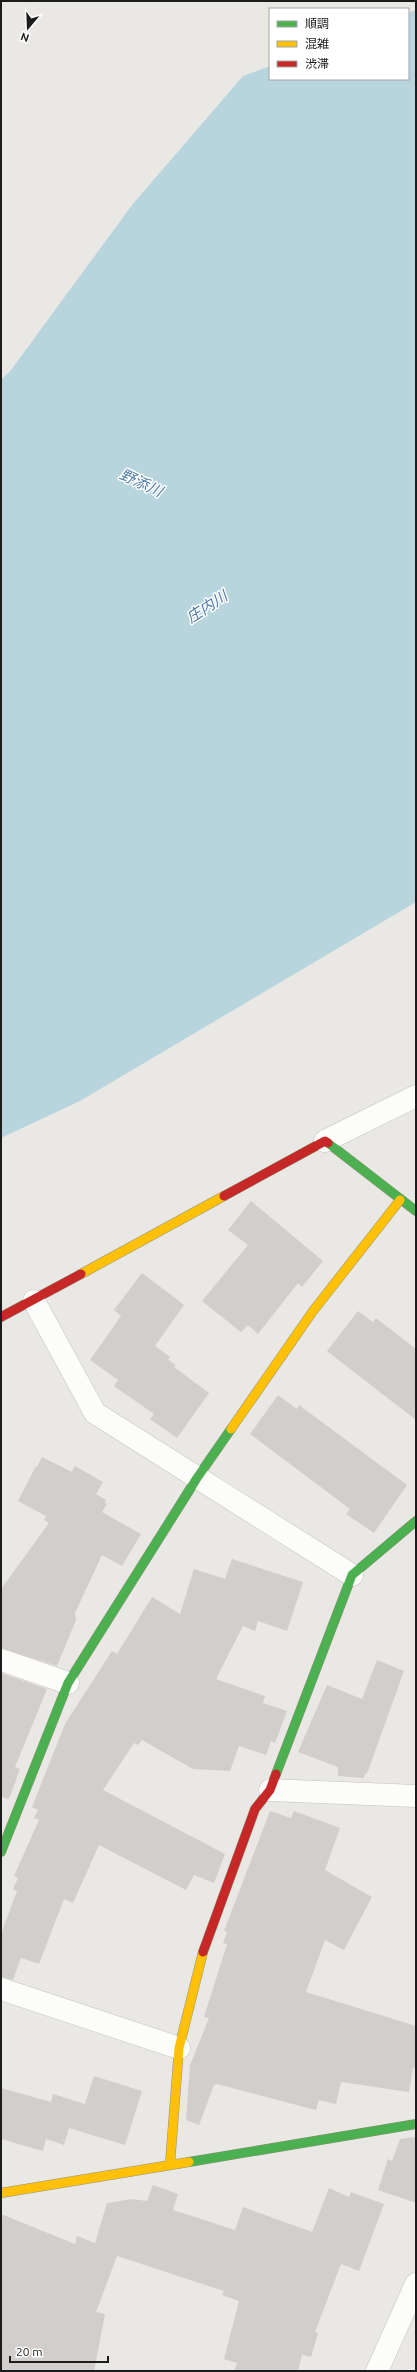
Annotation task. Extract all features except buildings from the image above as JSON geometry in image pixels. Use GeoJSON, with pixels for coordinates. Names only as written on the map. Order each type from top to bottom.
{"type":"FeatureCollection","features":[{"type":"Feature","properties":{"kind":"street"},"geometry":{"type":"LineString","coordinates":[[1,1317],[34,1301],[325,1141],[416,1096]]}},
{"type":"Feature","properties":{"kind":"street"},"geometry":{"type":"LineString","coordinates":[[325,1141],[416,1211]]}},
{"type":"Feature","properties":{"kind":"street"},"geometry":{"type":"LineString","coordinates":[[1,1852],[68,1683],[197,1478],[313,1311],[400,1200]]}},
{"type":"Feature","properties":{"kind":"street"},"geometry":{"type":"LineString","coordinates":[[34,1301],[95,1413],[352,1575]]}},
{"type":"Feature","properties":{"kind":"street"},"geometry":{"type":"LineString","coordinates":[[170,2164],[179,2048],[207,1938],[255,1809],[270,1790],[352,1575],[416,1520]]}},
{"type":"Feature","properties":{"kind":"street"},"geometry":{"type":"LineString","coordinates":[[1,1660],[68,1683]]}},
{"type":"Feature","properties":{"kind":"street"},"geometry":{"type":"LineString","coordinates":[[270,1790],[416,1796]]}},
{"type":"Feature","properties":{"kind":"street"},"geometry":{"type":"LineString","coordinates":[[1,1990],[179,2048]]}},
{"type":"Feature","properties":{"kind":"street"},"geometry":{"type":"LineString","coordinates":[[1,2193],[416,2124]]}},
{"type":"Feature","properties":{"kind":"street"},"geometry":{"type":"LineString","coordinates":[[377,2371],[416,2284]]}},
{"type":"Feature","properties":{"kind":"water"},"geometry":{"type":"Polygon","coordinates":[[[416,10],[416,902],[80,1101],[1,1138],[1,380],[11,370],[132,205],[243,76],[269,66],[269,80],[409,80],[409,13],[416,10]]]}},
{"type":"Feature","properties":{"kind":"traffic: fast"},"geometry":{"type":"LineString","coordinates":[[328,1143],[416,1211]]}},
{"type":"Feature","properties":{"kind":"traffic: fast"},"geometry":{"type":"LineString","coordinates":[[1,1852],[68,1683],[197,1478],[231,1429]]}},
{"type":"Feature","properties":{"kind":"traffic: fast"},"geometry":{"type":"LineString","coordinates":[[276,1774],[352,1575],[416,1521]]}},
{"type":"Feature","properties":{"kind":"traffic: fast"},"geometry":{"type":"LineString","coordinates":[[189,2162],[416,2124]]}},
{"type":"Feature","properties":{"kind":"traffic: slow"},"geometry":{"type":"LineString","coordinates":[[81,1274],[224,1196]]}},
{"type":"Feature","properties":{"kind":"traffic: slow"},"geometry":{"type":"LineString","coordinates":[[231,1429],[313,1311],[400,1200]]}},
{"type":"Feature","properties":{"kind":"traffic: slow"},"geometry":{"type":"LineString","coordinates":[[170,2164],[179,2048],[203,1952]]}},
{"type":"Feature","properties":{"kind":"traffic: slow"},"geometry":{"type":"LineString","coordinates":[[1,2193],[189,2162]]}},
{"type":"Feature","properties":{"kind":"traffic: jam"},"geometry":{"type":"LineString","coordinates":[[224,1196],[325,1141],[328,1143]]}},
{"type":"Feature","properties":{"kind":"traffic: jam"},"geometry":{"type":"LineString","coordinates":[[1,1317],[81,1274]]}},
{"type":"Feature","properties":{"kind":"traffic: jam"},"geometry":{"type":"LineString","coordinates":[[203,1952],[255,1809],[270,1790],[276,1774]]}},
{"type":"Feature","properties":{"kind":"water label","name":"野添川"},"geometry":{"type":"Point","coordinates":[141,483]}},
{"type":"Feature","properties":{"kind":"water label","name":"庄内川"},"geometry":{"type":"Point","coordinates":[207,607]}}]}
